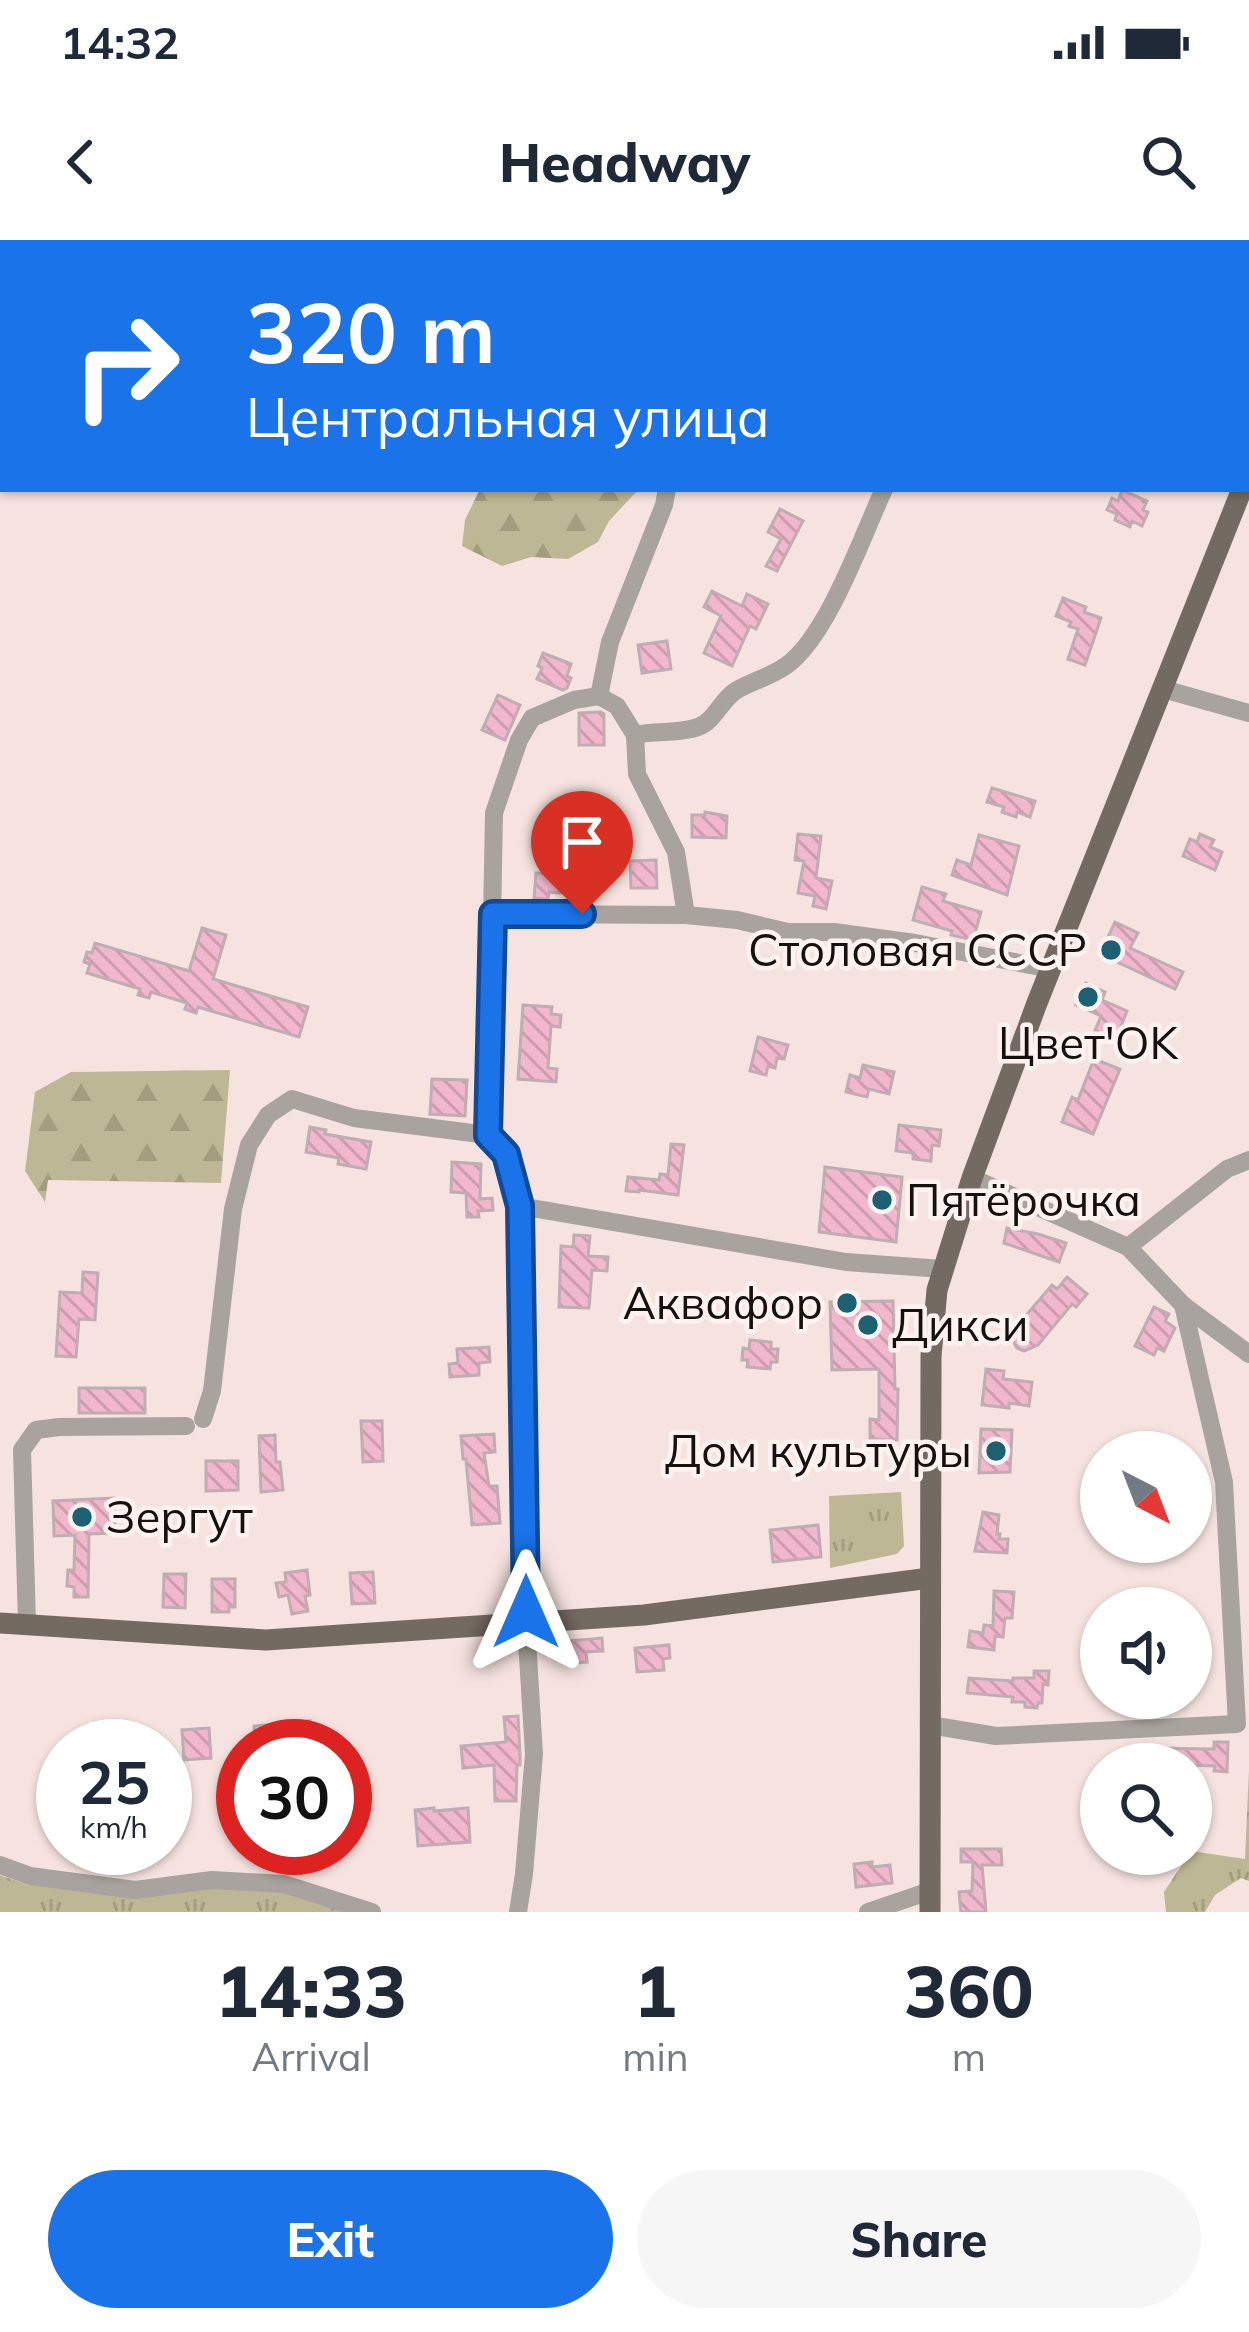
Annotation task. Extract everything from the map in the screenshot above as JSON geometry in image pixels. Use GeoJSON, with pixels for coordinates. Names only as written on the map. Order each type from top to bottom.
{"type":"FeatureCollection","features":[{"type":"Feature","properties":{"kind":"main road"},"geometry":{"type":"LineString","coordinates":[[930,1902],[931,1356],[944,1269],[972,1178],[1051,969],[1241,492]]}},
{"type":"Feature","properties":{"kind":"main road"},"geometry":{"type":"LineString","coordinates":[[0,1622],[266,1640],[644,1616],[930,1578]]}},
{"type":"Feature","properties":{"kind":"street"},"geometry":{"type":"LineString","coordinates":[[599,696],[610,642],[666,492]]}},
{"type":"Feature","properties":{"kind":"street"},"geometry":{"type":"LineString","coordinates":[[635,735],[703,726],[734,691],[786,666],[805,649],[883,492]]}},
{"type":"Feature","properties":{"kind":"street"},"geometry":{"type":"LineString","coordinates":[[1162,688],[1249,713]]}},
{"type":"Feature","properties":{"kind":"street"},"geometry":{"type":"LineString","coordinates":[[488,1135],[494,813],[519,740],[532,718],[574,700],[599,696],[617,706],[635,735],[637,774],[676,852],[686,915]]}},
{"type":"Feature","properties":{"kind":"street"},"geometry":{"type":"LineString","coordinates":[[493,914],[686,915],[788,932],[834,932],[1051,969]]}},
{"type":"Feature","properties":{"kind":"street"},"geometry":{"type":"LineString","coordinates":[[27,1624],[22,1450],[36,1430],[194,1422],[212,1391],[233,1209],[249,1144],[268,1115],[292,1099],[354,1118],[488,1135],[506,1154],[520,1206],[526,1624],[534,1754],[518,1912]]}},
{"type":"Feature","properties":{"kind":"street"},"geometry":{"type":"LineString","coordinates":[[1128,1247],[1227,1169],[1249,1160]]}},
{"type":"Feature","properties":{"kind":"street"},"geometry":{"type":"LineString","coordinates":[[972,1178],[1128,1247],[1183,1305],[1249,1354]]}},
{"type":"Feature","properties":{"kind":"street"},"geometry":{"type":"LineString","coordinates":[[520,1206],[846,1262],[944,1269]]}},
{"type":"Feature","properties":{"kind":"street"},"geometry":{"type":"LineString","coordinates":[[930,1725],[996,1736],[1237,1724],[1224,1481],[1183,1305]]}},
{"type":"Feature","properties":{"kind":"street"},"geometry":{"type":"LineString","coordinates":[[0,1865],[30,1876],[135,1890],[212,1880],[284,1884],[372,1912]]}},
{"type":"Feature","properties":{"kind":"street"},"geometry":{"type":"LineString","coordinates":[[868,1912],[930,1902]]}},
{"type":"Feature","properties":{"kind":"green space"},"geometry":{"type":"Polygon","coordinates":[[[479,492],[636,492],[609,521],[598,542],[568,559],[531,557],[502,566],[462,546],[465,520],[479,492]]]}},
{"type":"Feature","properties":{"kind":"green space"},"geometry":{"type":"Polygon","coordinates":[[[230,1070],[221,1183],[48,1180],[45,1202],[25,1171],[35,1092],[71,1072],[230,1070]]]}},
{"type":"Feature","properties":{"kind":"green space"},"geometry":{"type":"Polygon","coordinates":[[[901,1492],[904,1546],[897,1554],[830,1568],[829,1496],[901,1492]]]}},
{"type":"Feature","properties":{"kind":"green space"},"geometry":{"type":"Polygon","coordinates":[[[1249,1770],[1249,1881],[1241,1878],[1215,1895],[1205,1912],[1166,1912],[1164,1892],[1175,1875],[1212,1875],[1212,1854],[1245,1859],[1249,1770]]]}},
{"type":"Feature","properties":{"kind":"green space"},"geometry":{"type":"Polygon","coordinates":[[[0,1875],[28,1885],[303,1890],[357,1912],[0,1912],[0,1875]]]}},
{"type":"Feature","properties":{"kind":"building"},"geometry":{"type":"Polygon","coordinates":[[[1121,492],[1127,492],[1147,501],[1142,526],[1115,520],[1117,514],[1107,510],[1112,498],[1118,501],[1121,492]]]}},
{"type":"Feature","properties":{"kind":"building"},"geometry":{"type":"Polygon","coordinates":[[[780,509],[803,521],[777,571],[766,566],[781,539],[768,532],[780,509]]]}},
{"type":"Feature","properties":{"kind":"building"},"geometry":{"type":"Polygon","coordinates":[[[712,591],[742,606],[747,594],[768,604],[756,629],[750,626],[732,666],[704,653],[721,616],[704,607],[712,591]]]}},
{"type":"Feature","properties":{"kind":"building"},"geometry":{"type":"Polygon","coordinates":[[[1063,598],[1101,618],[1085,665],[1068,659],[1078,629],[1056,616],[1063,598]]]}},
{"type":"Feature","properties":{"kind":"building"},"geometry":{"type":"Polygon","coordinates":[[[667,641],[671,669],[642,673],[638,645],[667,641]]]}},
{"type":"Feature","properties":{"kind":"building"},"geometry":{"type":"Polygon","coordinates":[[[543,653],[571,664],[567,688],[537,679],[543,653]]]}},
{"type":"Feature","properties":{"kind":"building"},"geometry":{"type":"Polygon","coordinates":[[[498,695],[520,705],[505,740],[482,730],[498,695]]]}},
{"type":"Feature","properties":{"kind":"building"},"geometry":{"type":"Polygon","coordinates":[[[601,712],[604,745],[579,745],[579,713],[601,712]]]}},
{"type":"Feature","properties":{"kind":"building"},"geometry":{"type":"Polygon","coordinates":[[[992,788],[1035,801],[1030,817],[1017,812],[1016,817],[987,802],[992,788]]]}},
{"type":"Feature","properties":{"kind":"building"},"geometry":{"type":"Polygon","coordinates":[[[692,815],[727,816],[726,838],[692,837],[692,815]]]}},
{"type":"Feature","properties":{"kind":"building"},"geometry":{"type":"Polygon","coordinates":[[[546,825],[572,827],[571,848],[558,847],[560,893],[549,892],[548,899],[534,898],[536,873],[542,873],[546,825]]]}},
{"type":"Feature","properties":{"kind":"building"},"geometry":{"type":"Polygon","coordinates":[[[798,834],[821,836],[816,878],[832,881],[826,909],[813,906],[815,896],[798,893],[804,861],[795,860],[798,834]]]}},
{"type":"Feature","properties":{"kind":"building"},"geometry":{"type":"Polygon","coordinates":[[[1200,834],[1214,840],[1210,847],[1222,852],[1215,870],[1183,856],[1190,839],[1197,842],[1200,834]]]}},
{"type":"Feature","properties":{"kind":"building"},"geometry":{"type":"Polygon","coordinates":[[[979,835],[1019,846],[1007,895],[952,875],[957,860],[971,865],[979,835]]]}},
{"type":"Feature","properties":{"kind":"building"},"geometry":{"type":"Polygon","coordinates":[[[656,860],[657,888],[631,888],[630,861],[656,860]]]}},
{"type":"Feature","properties":{"kind":"building"},"geometry":{"type":"Polygon","coordinates":[[[922,887],[946,894],[943,901],[981,912],[973,940],[913,920],[922,887]]]}},
{"type":"Feature","properties":{"kind":"building"},"geometry":{"type":"Polygon","coordinates":[[[1115,922],[1138,933],[1130,948],[1183,972],[1175,989],[1100,954],[1115,922]]]}},
{"type":"Feature","properties":{"kind":"building"},"geometry":{"type":"Polygon","coordinates":[[[202,928],[226,935],[213,979],[308,1007],[299,1037],[198,1007],[196,1013],[185,1009],[187,1003],[151,992],[149,998],[138,995],[140,989],[87,973],[90,964],[84,962],[95,943],[189,971],[202,928]]]}},
{"type":"Feature","properties":{"kind":"building"},"geometry":{"type":"Polygon","coordinates":[[[1086,983],[1105,992],[1102,1000],[1127,1011],[1115,1041],[1094,1033],[1101,1016],[1076,1005],[1086,983]]]}},
{"type":"Feature","properties":{"kind":"building"},"geometry":{"type":"Polygon","coordinates":[[[523,1005],[552,1007],[551,1014],[561,1015],[560,1027],[551,1026],[548,1068],[557,1069],[556,1082],[518,1079],[523,1005]]]}},
{"type":"Feature","properties":{"kind":"building"},"geometry":{"type":"Polygon","coordinates":[[[758,1037],[788,1045],[784,1059],[777,1058],[775,1068],[768,1066],[766,1075],[750,1071],[758,1037]]]}},
{"type":"Feature","properties":{"kind":"building"},"geometry":{"type":"Polygon","coordinates":[[[1094,1059],[1120,1069],[1093,1134],[1062,1122],[1072,1097],[1078,1100],[1094,1059]]]}},
{"type":"Feature","properties":{"kind":"building"},"geometry":{"type":"Polygon","coordinates":[[[863,1065],[894,1072],[889,1094],[869,1089],[867,1097],[846,1092],[850,1075],[860,1078],[863,1065]]]}},
{"type":"Feature","properties":{"kind":"building"},"geometry":{"type":"Polygon","coordinates":[[[432,1079],[467,1080],[465,1116],[430,1114],[432,1079]]]}},
{"type":"Feature","properties":{"kind":"building"},"geometry":{"type":"Polygon","coordinates":[[[899,1125],[941,1130],[939,1146],[932,1145],[931,1161],[896,1151],[899,1125]]]}},
{"type":"Feature","properties":{"kind":"building"},"geometry":{"type":"Polygon","coordinates":[[[310,1127],[371,1142],[366,1169],[306,1152],[310,1127]]]}},
{"type":"Feature","properties":{"kind":"building"},"geometry":{"type":"Polygon","coordinates":[[[671,1144],[684,1145],[678,1195],[626,1191],[628,1177],[659,1180],[660,1174],[668,1175],[671,1144]]]}},
{"type":"Feature","properties":{"kind":"building"},"geometry":{"type":"Polygon","coordinates":[[[452,1162],[481,1164],[480,1199],[492,1198],[493,1210],[467,1217],[466,1193],[451,1192],[452,1162]]]}},
{"type":"Feature","properties":{"kind":"building"},"geometry":{"type":"Polygon","coordinates":[[[825,1167],[902,1177],[896,1242],[819,1232],[825,1167]]]}},
{"type":"Feature","properties":{"kind":"building"},"geometry":{"type":"Polygon","coordinates":[[[1007,1228],[1066,1243],[1059,1262],[1004,1243],[1007,1228]]]}},
{"type":"Feature","properties":{"kind":"building"},"geometry":{"type":"Polygon","coordinates":[[[574,1235],[590,1236],[588,1256],[608,1257],[607,1271],[592,1270],[589,1308],[559,1307],[561,1246],[573,1247],[574,1235]]]}},
{"type":"Feature","properties":{"kind":"building"},"geometry":{"type":"Polygon","coordinates":[[[83,1272],[98,1273],[95,1320],[79,1319],[76,1357],[56,1356],[60,1292],[82,1293],[83,1272]]]}},
{"type":"Feature","properties":{"kind":"building"},"geometry":{"type":"Polygon","coordinates":[[[1067,1277],[1087,1294],[1076,1307],[1072,1304],[1038,1345],[1024,1351],[1017,1348],[1013,1341],[1016,1327],[1052,1285],[1057,1289],[1067,1277]]]}},
{"type":"Feature","properties":{"kind":"building"},"geometry":{"type":"Polygon","coordinates":[[[893,1301],[897,1440],[870,1439],[870,1419],[879,1420],[879,1369],[832,1370],[830,1302],[893,1301]]]}},
{"type":"Feature","properties":{"kind":"building"},"geometry":{"type":"Polygon","coordinates":[[[1154,1307],[1169,1314],[1165,1321],[1175,1328],[1164,1351],[1157,1348],[1154,1355],[1135,1346],[1154,1307]]]}},
{"type":"Feature","properties":{"kind":"building"},"geometry":{"type":"Polygon","coordinates":[[[750,1340],[771,1342],[771,1349],[778,1349],[777,1362],[771,1362],[770,1369],[747,1367],[748,1360],[742,1360],[750,1340]]]}},
{"type":"Feature","properties":{"kind":"building"},"geometry":{"type":"Polygon","coordinates":[[[489,1347],[490,1362],[479,1363],[479,1375],[450,1377],[449,1364],[458,1363],[457,1349],[489,1347]]]}},
{"type":"Feature","properties":{"kind":"building"},"geometry":{"type":"Polygon","coordinates":[[[986,1369],[1004,1371],[1003,1379],[1032,1382],[1029,1406],[982,1405],[986,1369]]]}},
{"type":"Feature","properties":{"kind":"building"},"geometry":{"type":"Polygon","coordinates":[[[79,1388],[145,1388],[145,1413],[79,1413],[79,1388]]]}},
{"type":"Feature","properties":{"kind":"building"},"geometry":{"type":"Polygon","coordinates":[[[361,1421],[382,1421],[383,1461],[363,1462],[361,1421]]]}},
{"type":"Feature","properties":{"kind":"building","name":"Дом культуры"},"geometry":{"type":"Polygon","coordinates":[[[981,1429],[1012,1430],[1010,1472],[979,1473],[981,1429]]]}},
{"type":"Feature","properties":{"kind":"building"},"geometry":{"type":"Polygon","coordinates":[[[494,1434],[495,1452],[484,1453],[489,1486],[497,1486],[500,1523],[472,1525],[461,1436],[494,1434]]]}},
{"type":"Feature","properties":{"kind":"building"},"geometry":{"type":"Polygon","coordinates":[[[275,1435],[283,1490],[261,1492],[259,1436],[275,1435]]]}},
{"type":"Feature","properties":{"kind":"building"},"geometry":{"type":"Polygon","coordinates":[[[206,1461],[238,1461],[238,1490],[206,1491],[206,1461]]]}},
{"type":"Feature","properties":{"kind":"building"},"geometry":{"type":"Polygon","coordinates":[[[114,1498],[115,1533],[89,1534],[88,1597],[74,1597],[74,1587],[67,1586],[68,1570],[74,1570],[75,1535],[54,1536],[53,1501],[114,1498]]]}},
{"type":"Feature","properties":{"kind":"building"},"geometry":{"type":"Polygon","coordinates":[[[983,1512],[999,1515],[997,1534],[999,1539],[1008,1539],[1007,1553],[975,1551],[983,1512]]]}},
{"type":"Feature","properties":{"kind":"building"},"geometry":{"type":"Polygon","coordinates":[[[818,1525],[821,1557],[773,1562],[770,1530],[818,1525]]]}},
{"type":"Feature","properties":{"kind":"building"},"geometry":{"type":"Polygon","coordinates":[[[307,1570],[308,1611],[292,1614],[288,1595],[279,1597],[276,1583],[286,1582],[285,1573],[307,1570]]]}},
{"type":"Feature","properties":{"kind":"building"},"geometry":{"type":"Polygon","coordinates":[[[373,1572],[375,1603],[352,1604],[350,1573],[373,1572]]]}},
{"type":"Feature","properties":{"kind":"building"},"geometry":{"type":"Polygon","coordinates":[[[164,1574],[186,1574],[185,1608],[163,1607],[164,1574]]]}},
{"type":"Feature","properties":{"kind":"building"},"geometry":{"type":"Polygon","coordinates":[[[212,1579],[235,1579],[235,1607],[229,1607],[229,1612],[212,1612],[212,1579]]]}},
{"type":"Feature","properties":{"kind":"building"},"geometry":{"type":"Polygon","coordinates":[[[994,1591],[1014,1592],[1012,1618],[1005,1618],[1003,1637],[995,1636],[994,1650],[968,1647],[970,1631],[983,1633],[984,1625],[993,1626],[994,1591]]]}},
{"type":"Feature","properties":{"kind":"building"},"geometry":{"type":"Polygon","coordinates":[[[602,1638],[603,1651],[586,1652],[587,1662],[573,1663],[573,1654],[556,1655],[555,1642],[602,1638]]]}},
{"type":"Feature","properties":{"kind":"building"},"geometry":{"type":"Polygon","coordinates":[[[669,1645],[664,1670],[637,1672],[635,1648],[669,1645]]]}},
{"type":"Feature","properties":{"kind":"building"},"geometry":{"type":"Polygon","coordinates":[[[1034,1671],[1049,1671],[1037,1708],[1012,1702],[1013,1697],[967,1693],[969,1678],[1013,1681],[1034,1678],[1034,1671]]]}},
{"type":"Feature","properties":{"kind":"building"},"geometry":{"type":"Polygon","coordinates":[[[518,1716],[516,1801],[495,1801],[494,1765],[463,1768],[461,1746],[506,1742],[504,1717],[518,1716]]]}},
{"type":"Feature","properties":{"kind":"building"},"geometry":{"type":"Polygon","coordinates":[[[209,1728],[211,1758],[192,1759],[192,1729],[209,1728]]]}},
{"type":"Feature","properties":{"kind":"building"},"geometry":{"type":"Polygon","coordinates":[[[1214,1742],[1228,1742],[1227,1772],[1214,1771],[1214,1742]]]}},
{"type":"Feature","properties":{"kind":"building"},"geometry":{"type":"Polygon","coordinates":[[[468,1808],[470,1842],[418,1846],[415,1810],[468,1808]]]}},
{"type":"Feature","properties":{"kind":"building"},"geometry":{"type":"Polygon","coordinates":[[[961,1849],[1001,1849],[1002,1865],[982,1865],[986,1912],[961,1912],[959,1892],[972,1891],[973,1862],[961,1862],[961,1849]]]}},
{"type":"Feature","properties":{"kind":"building"},"geometry":{"type":"Polygon","coordinates":[[[872,1862],[872,1867],[890,1865],[892,1883],[856,1887],[854,1864],[872,1862]]]}},
{"type":"Feature","properties":{"kind":"place","name":"Столовая СССР"},"geometry":{"type":"Point","coordinates":[1111,950]}},
{"type":"Feature","properties":{"kind":"place","name":"Цвет'OK"},"geometry":{"type":"Point","coordinates":[1088,997]}},
{"type":"Feature","properties":{"kind":"place","name":"Пятёрочка"},"geometry":{"type":"Point","coordinates":[882,1200]}},
{"type":"Feature","properties":{"kind":"place","name":"Аквафор"},"geometry":{"type":"Point","coordinates":[847,1303]}},
{"type":"Feature","properties":{"kind":"place","name":"Дикси"},"geometry":{"type":"Point","coordinates":[868,1325]}},
{"type":"Feature","properties":{"kind":"place","name":"Дом культуры"},"geometry":{"type":"Point","coordinates":[996,1451]}},
{"type":"Feature","properties":{"kind":"place","name":"Зергут"},"geometry":{"type":"Point","coordinates":[82,1517]}},
{"type":"Feature","properties":{"kind":"route"},"geometry":{"type":"LineString","coordinates":[[526,1612],[520,1206],[506,1154],[488,1135],[493,914],[582,914]]}}]}
